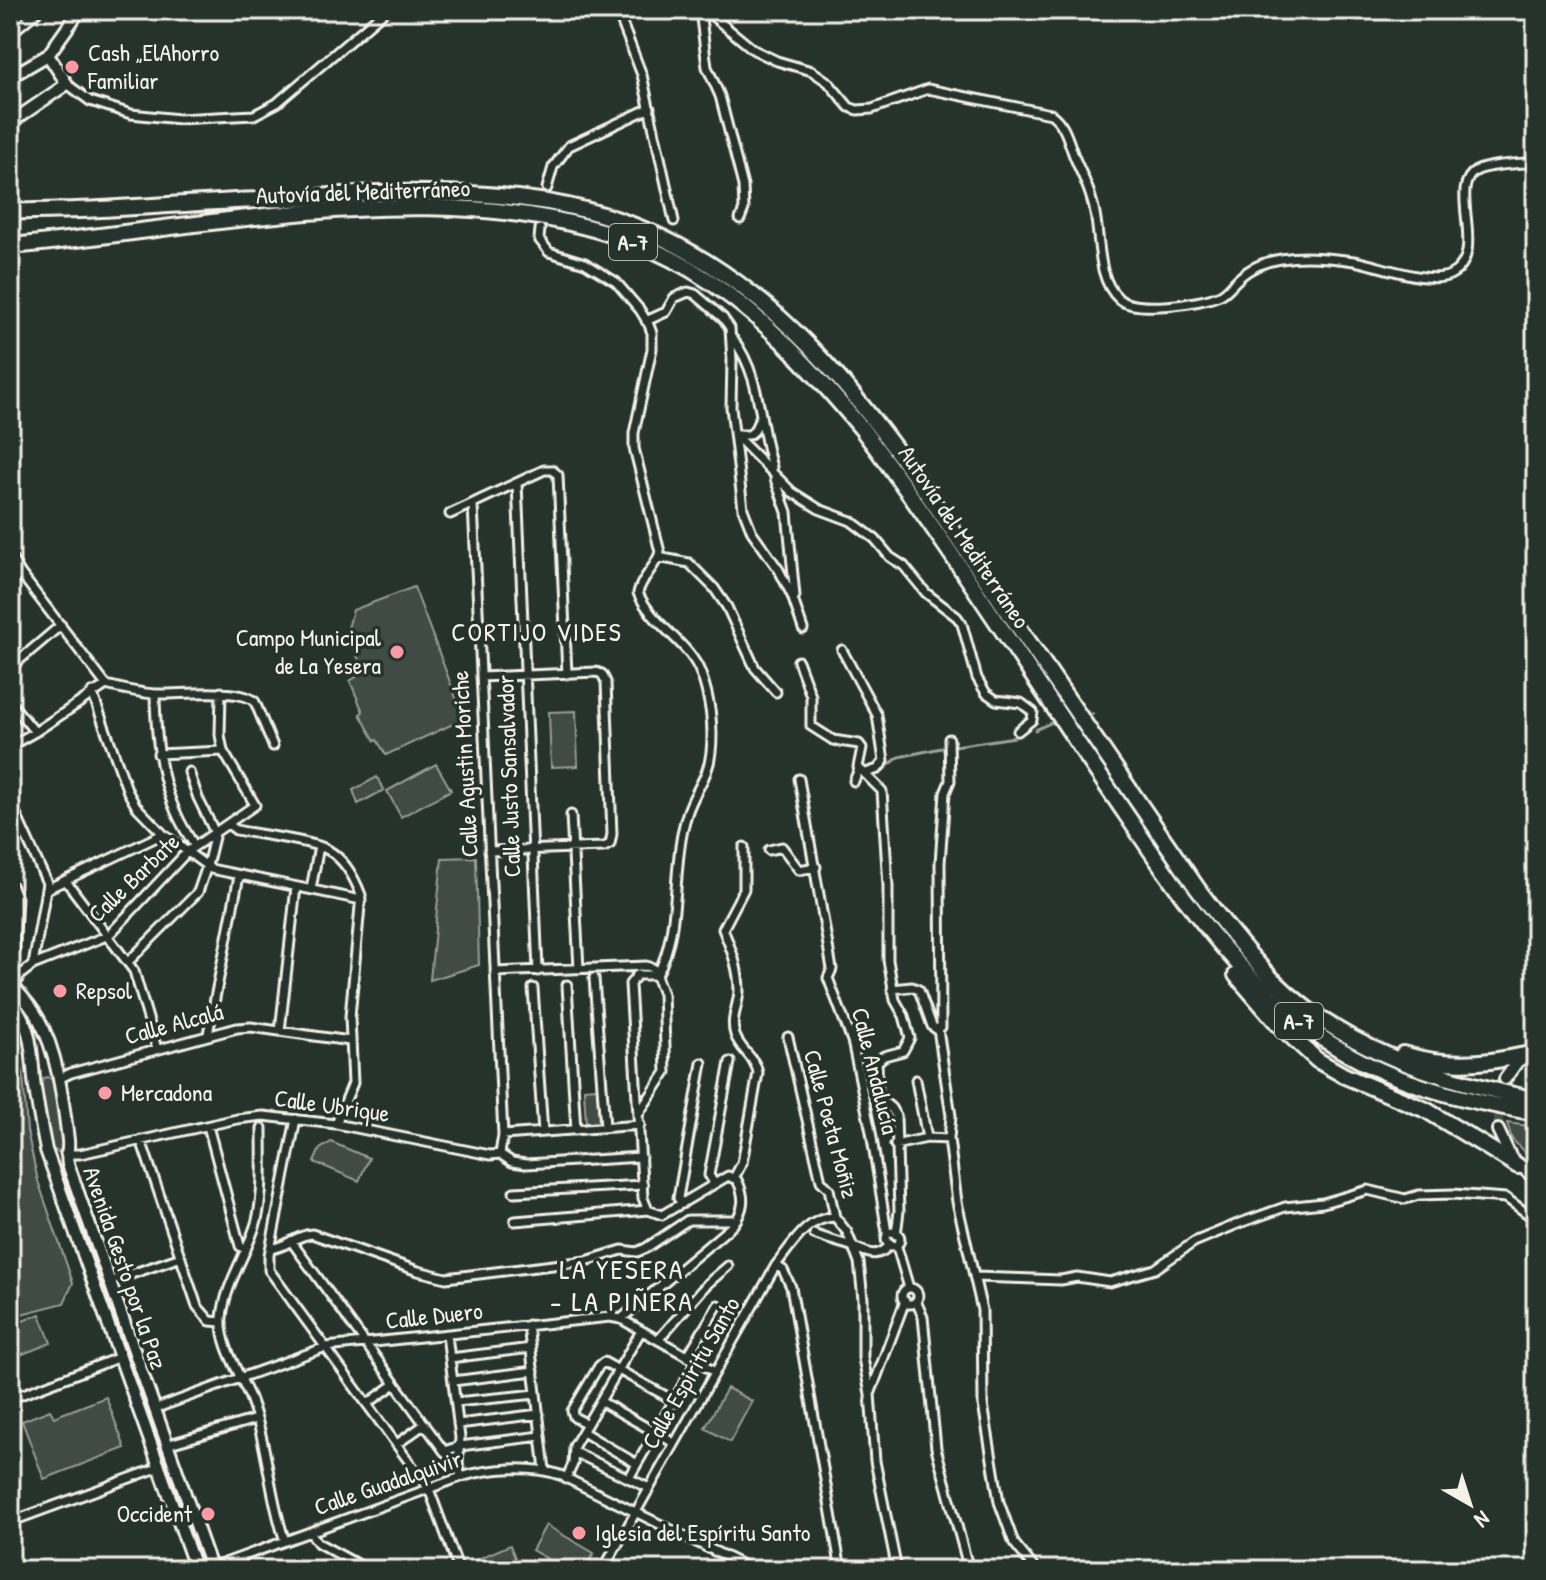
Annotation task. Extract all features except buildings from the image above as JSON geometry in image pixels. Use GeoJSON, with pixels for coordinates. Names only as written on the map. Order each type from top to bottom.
{"type":"FeatureCollection","features":[{"type":"Feature","properties":{"kind":"highway","name":"Autovía del Mediterráneo"},"geometry":{"type":"LineString","coordinates":[[12,211],[106,209],[379,193],[493,195],[582,209],[624,222],[662,237],[727,274],[797,333],[862,405],[935,505],[1205,899],[1272,979],[1331,1026],[1371,1049],[1452,1080],[1536,1100]]}},
{"type":"Feature","properties":{"kind":"highway","name":"Autovía del Mediterráneo"},"geometry":{"type":"LineString","coordinates":[[10,246],[235,218],[369,209],[474,209],[558,220],[595,229],[680,264],[717,286],[782,340],[862,429],[1182,896],[1275,1002],[1307,1028],[1359,1060],[1443,1094],[1536,1113]]}},
{"type":"Feature","properties":{"kind":"highway"},"geometry":{"type":"LineString","coordinates":[[1217,939],[1221,952],[1237,976],[1279,1025],[1317,1060],[1345,1076],[1426,1110],[1518,1166]]}},
{"type":"Feature","properties":{"kind":"highway"},"geometry":{"type":"LineString","coordinates":[[1272,979],[1291,987],[1362,1035],[1418,1059],[1453,1064],[1501,1060],[1531,1052]]}},
{"type":"Feature","properties":{"kind":"main road"},"geometry":{"type":"LineString","coordinates":[[10,77],[48,55],[80,10]]}},
{"type":"Feature","properties":{"kind":"main road"},"geometry":{"type":"LineString","coordinates":[[10,123],[67,84],[48,55]]}},
{"type":"Feature","properties":{"kind":"main road","name":"Avenida Gesto por la Paz"},"geometry":{"type":"LineString","coordinates":[[12,986],[36,1014],[43,1028],[58,1079],[69,1143],[65,1154],[211,1569]]}},
{"type":"Feature","properties":{"kind":"main road","name":"Avenida Gesto por la Paz"},"geometry":{"type":"LineString","coordinates":[[10,1000],[29,1033],[46,1150],[196,1570]]}},
{"type":"Feature","properties":{"kind":"main road"},"geometry":{"type":"LineString","coordinates":[[1505,1079],[1531,1052]]}},
{"type":"Feature","properties":{"kind":"main road"},"geometry":{"type":"LineString","coordinates":[[35,1084],[45,1072],[53,1073],[58,1079]]}},
{"type":"Feature","properties":{"kind":"main road"},"geometry":{"type":"LineString","coordinates":[[1498,1130],[1505,1149],[1518,1166],[1536,1179]]}},
{"type":"Feature","properties":{"kind":"main road"},"geometry":{"type":"LineString","coordinates":[[46,1150],[55,1158],[65,1154]]}},
{"type":"Feature","properties":{"kind":"street"},"geometry":{"type":"LineString","coordinates":[[10,34],[39,10]]}},
{"type":"Feature","properties":{"kind":"street"},"geometry":{"type":"LineString","coordinates":[[67,84],[90,101],[131,114],[179,119],[254,115],[277,103],[386,10]]}},
{"type":"Feature","properties":{"kind":"street"},"geometry":{"type":"LineString","coordinates":[[617,10],[642,75],[674,221]]}},
{"type":"Feature","properties":{"kind":"street"},"geometry":{"type":"LineString","coordinates":[[703,10],[754,50],[777,61],[812,71],[828,82],[849,107],[857,110],[872,109],[928,89],[1051,114],[1063,126],[1093,202],[1106,281],[1119,299],[1136,306],[1208,300],[1223,294],[1258,265],[1282,259],[1356,262],[1431,278],[1450,275],[1464,261],[1468,219],[1464,191],[1468,177],[1480,169],[1536,162]]}},
{"type":"Feature","properties":{"kind":"street"},"geometry":{"type":"LineString","coordinates":[[703,10],[707,67],[720,96],[743,186],[744,209],[740,219]]}},
{"type":"Feature","properties":{"kind":"street"},"geometry":{"type":"LineString","coordinates":[[547,188],[553,167],[569,146],[650,108]]}},
{"type":"Feature","properties":{"kind":"street"},"geometry":{"type":"LineString","coordinates":[[540,229],[539,239],[549,252],[585,263],[616,282],[652,333],[652,349],[635,426],[634,448],[659,540],[658,557],[638,593],[653,618],[692,657],[701,672],[711,721],[706,778],[687,812],[672,905],[671,935],[657,975]]}},
{"type":"Feature","properties":{"kind":"street"},"geometry":{"type":"LineString","coordinates":[[646,321],[666,312],[679,295],[692,292],[723,318],[744,353],[752,370],[760,418],[787,512],[795,603]]}},
{"type":"Feature","properties":{"kind":"street"},"geometry":{"type":"LineString","coordinates":[[732,337],[731,407],[743,509],[752,532],[779,570],[803,629]]}},
{"type":"Feature","properties":{"kind":"street"},"geometry":{"type":"LineString","coordinates":[[735,435],[749,435],[760,418]]}},
{"type":"Feature","properties":{"kind":"street"},"geometry":{"type":"LineString","coordinates":[[735,435],[804,501],[862,528],[890,557],[904,566],[926,593],[957,617],[967,635],[977,678],[986,693],[996,700],[1021,703],[1033,712],[1032,720],[1018,731]]}},
{"type":"Feature","properties":{"kind":"street"},"geometry":{"type":"LineString","coordinates":[[450,514],[548,469],[555,472],[559,479],[567,674]]}},
{"type":"Feature","properties":{"kind":"street","name":"Calle Justo Sansalvador"},"geometry":{"type":"LineString","coordinates":[[517,483],[538,971]]}},
{"type":"Feature","properties":{"kind":"street","name":"Calle Agustin Moriche"},"geometry":{"type":"LineString","coordinates":[[473,505],[503,1135],[500,1154]]}},
{"type":"Feature","properties":{"kind":"street"},"geometry":{"type":"LineString","coordinates":[[10,556],[106,685]]}},
{"type":"Feature","properties":{"kind":"street"},"geometry":{"type":"LineString","coordinates":[[658,557],[689,563],[706,579],[727,607],[755,668],[776,692]]}},
{"type":"Feature","properties":{"kind":"street"},"geometry":{"type":"LineString","coordinates":[[10,583],[21,574]]}},
{"type":"Feature","properties":{"kind":"street"},"geometry":{"type":"LineString","coordinates":[[10,668],[61,625]]}},
{"type":"Feature","properties":{"kind":"street"},"geometry":{"type":"LineString","coordinates":[[842,650],[880,724],[884,761],[878,769],[862,771]]}},
{"type":"Feature","properties":{"kind":"street"},"geometry":{"type":"LineString","coordinates":[[798,661],[811,696],[811,726],[833,740],[859,744],[862,748],[862,771],[854,781]]}},
{"type":"Feature","properties":{"kind":"street"},"geometry":{"type":"LineString","coordinates":[[481,677],[596,672],[602,674],[606,682],[610,844],[601,847],[489,851]]}},
{"type":"Feature","properties":{"kind":"street"},"geometry":{"type":"LineString","coordinates":[[10,746],[106,685],[155,694],[221,692],[250,697],[255,702],[273,746]]}},
{"type":"Feature","properties":{"kind":"street"},"geometry":{"type":"LineString","coordinates":[[92,692],[128,792],[136,806],[163,834],[192,849]]}},
{"type":"Feature","properties":{"kind":"street"},"geometry":{"type":"LineString","coordinates":[[158,754],[223,751],[220,735],[221,692]]}},
{"type":"Feature","properties":{"kind":"street"},"geometry":{"type":"LineString","coordinates":[[155,694],[158,754],[167,794],[192,849],[207,866],[239,876],[361,900]]}},
{"type":"Feature","properties":{"kind":"street"},"geometry":{"type":"LineString","coordinates":[[10,702],[35,732]]}},
{"type":"Feature","properties":{"kind":"street"},"geometry":{"type":"LineString","coordinates":[[949,739],[950,781],[945,793],[940,863],[940,1055],[951,1116],[949,1139],[957,1202],[982,1310],[983,1404],[999,1502],[1014,1543],[1036,1570]]}},
{"type":"Feature","properties":{"kind":"street","name":"Calle Barbate"},"geometry":{"type":"LineString","coordinates":[[33,965],[109,935],[192,849],[255,805],[223,751]]}},
{"type":"Feature","properties":{"kind":"street"},"geometry":{"type":"LineString","coordinates":[[862,771],[880,787],[882,795],[888,886],[888,960],[892,989],[910,1033],[909,1043],[903,1051],[880,1058],[876,1066],[878,1097],[896,1116],[899,1211],[896,1235]]}},
{"type":"Feature","properties":{"kind":"street"},"geometry":{"type":"LineString","coordinates":[[129,961],[198,892],[207,866],[215,833],[189,772]]}},
{"type":"Feature","properties":{"kind":"street","name":"Calle Andalucía"},"geometry":{"type":"LineString","coordinates":[[799,779],[832,969],[828,978],[852,1041],[871,1132],[887,1233],[885,1238],[894,1246]]}},
{"type":"Feature","properties":{"kind":"street"},"geometry":{"type":"LineString","coordinates":[[10,801],[47,889],[33,965],[12,986]]}},
{"type":"Feature","properties":{"kind":"street"},"geometry":{"type":"LineString","coordinates":[[571,815],[579,969]]}},
{"type":"Feature","properties":{"kind":"street"},"geometry":{"type":"LineString","coordinates":[[228,824],[236,830],[319,846],[335,855],[356,881],[361,900],[351,985],[353,1083],[336,1124]]}},
{"type":"Feature","properties":{"kind":"street"},"geometry":{"type":"LineString","coordinates":[[47,889],[163,834]]}},
{"type":"Feature","properties":{"kind":"street"},"geometry":{"type":"LineString","coordinates":[[311,889],[319,846]]}},
{"type":"Feature","properties":{"kind":"street"},"geometry":{"type":"LineString","coordinates":[[734,1178],[742,1163],[758,1073],[756,1064],[744,1053],[732,1021],[739,996],[737,969],[723,929],[744,889],[744,847]]}},
{"type":"Feature","properties":{"kind":"street"},"geometry":{"type":"LineString","coordinates":[[769,850],[782,847],[799,870],[816,867]]}},
{"type":"Feature","properties":{"kind":"street"},"geometry":{"type":"LineString","coordinates":[[208,1034],[239,876]]}},
{"type":"Feature","properties":{"kind":"street"},"geometry":{"type":"LineString","coordinates":[[66,881],[129,961],[157,1049]]}},
{"type":"Feature","properties":{"kind":"street"},"geometry":{"type":"LineString","coordinates":[[10,883],[17,898],[14,952],[10,960]]}},
{"type":"Feature","properties":{"kind":"street"},"geometry":{"type":"LineString","coordinates":[[280,1031],[296,887]]}},
{"type":"Feature","properties":{"kind":"street"},"geometry":{"type":"LineString","coordinates":[[495,972],[648,966],[657,975],[663,994],[666,1072],[639,1113]]}},
{"type":"Feature","properties":{"kind":"street"},"geometry":{"type":"LineString","coordinates":[[648,1210],[643,1198],[630,984],[637,975],[657,975]]}},
{"type":"Feature","properties":{"kind":"street"},"geometry":{"type":"LineString","coordinates":[[594,978],[605,1127]]}},
{"type":"Feature","properties":{"kind":"street"},"geometry":{"type":"LineString","coordinates":[[567,985],[576,1130]]}},
{"type":"Feature","properties":{"kind":"street"},"geometry":{"type":"LineString","coordinates":[[892,989],[912,987],[919,990],[932,1026],[938,1029]]}},
{"type":"Feature","properties":{"kind":"street"},"geometry":{"type":"LineString","coordinates":[[533,988],[543,1132]]}},
{"type":"Feature","properties":{"kind":"street","name":"Calle Alcalá"},"geometry":{"type":"LineString","coordinates":[[58,1079],[208,1034],[251,1027],[350,1041]]}},
{"type":"Feature","properties":{"kind":"street","name":"Calle Poeta Moñiz"},"geometry":{"type":"LineString","coordinates":[[788,1037],[821,1181],[829,1189],[835,1217],[841,1221],[853,1247],[860,1273],[863,1358],[870,1394],[875,1461],[897,1570]]}},
{"type":"Feature","properties":{"kind":"street"},"geometry":{"type":"LineString","coordinates":[[714,1183],[709,1175],[730,1062]]}},
{"type":"Feature","properties":{"kind":"street"},"geometry":{"type":"LineString","coordinates":[[682,1204],[678,1198],[702,1063]]}},
{"type":"Feature","properties":{"kind":"street"},"geometry":{"type":"LineString","coordinates":[[916,1080],[927,1138]]}},
{"type":"Feature","properties":{"kind":"street","name":"Calle Ubrique"},"geometry":{"type":"LineString","coordinates":[[65,1154],[80,1154],[263,1116],[336,1124],[490,1155],[500,1154],[512,1162],[526,1164],[641,1157]]}},
{"type":"Feature","properties":{"kind":"street"},"geometry":{"type":"LineString","coordinates":[[296,1119],[270,1249],[269,1270],[429,1489],[459,1570]]}},
{"type":"Feature","properties":{"kind":"street"},"geometry":{"type":"LineString","coordinates":[[503,1135],[640,1125]]}},
{"type":"Feature","properties":{"kind":"street"},"geometry":{"type":"LineString","coordinates":[[208,1126],[240,1246],[246,1250]]}},
{"type":"Feature","properties":{"kind":"street"},"geometry":{"type":"LineString","coordinates":[[262,1128],[257,1218],[232,1283],[222,1322],[230,1356],[267,1453],[285,1541]]}},
{"type":"Feature","properties":{"kind":"street"},"geometry":{"type":"LineString","coordinates":[[895,1145],[927,1138],[949,1139]]}},
{"type":"Feature","properties":{"kind":"street"},"geometry":{"type":"LineString","coordinates":[[141,1140],[197,1306],[210,1321],[222,1322]]}},
{"type":"Feature","properties":{"kind":"street"},"geometry":{"type":"LineString","coordinates":[[515,1221],[648,1210],[662,1215],[725,1176],[734,1178],[744,1198],[736,1220],[621,1319],[715,1372]]}},
{"type":"Feature","properties":{"kind":"street"},"geometry":{"type":"LineString","coordinates":[[514,1192],[643,1185]]}},
{"type":"Feature","properties":{"kind":"street"},"geometry":{"type":"LineString","coordinates":[[976,1277],[1061,1280],[1077,1277],[1110,1282],[1155,1269],[1194,1242],[1240,1223],[1285,1207],[1323,1203],[1368,1190],[1405,1199],[1419,1195],[1453,1194],[1506,1198],[1536,1220]]}},
{"type":"Feature","properties":{"kind":"street","name":"Calle Espiritu Santo"},"geometry":{"type":"LineString","coordinates":[[603,1570],[776,1265],[814,1221],[835,1217]]}},
{"type":"Feature","properties":{"kind":"street"},"geometry":{"type":"LineString","coordinates":[[270,1249],[279,1248],[304,1234],[312,1234],[446,1278],[586,1261],[622,1250],[637,1252],[688,1220],[736,1220]]}},
{"type":"Feature","properties":{"kind":"street"},"geometry":{"type":"LineString","coordinates":[[814,1234],[873,1255],[901,1241],[892,1231],[887,1233]]}},
{"type":"Feature","properties":{"kind":"street"},"geometry":{"type":"LineString","coordinates":[[291,1241],[444,1451],[458,1464]]}},
{"type":"Feature","properties":{"kind":"street"},"geometry":{"type":"LineString","coordinates":[[894,1246],[909,1288],[917,1293],[916,1301],[923,1317],[936,1448],[969,1570]]}},
{"type":"Feature","properties":{"kind":"street"},"geometry":{"type":"LineString","coordinates":[[108,1282],[181,1257]]}},
{"type":"Feature","properties":{"kind":"street"},"geometry":{"type":"LineString","coordinates":[[776,1265],[783,1270],[791,1287],[841,1570]]}},
{"type":"Feature","properties":{"kind":"street"},"geometry":{"type":"LineString","coordinates":[[658,1340],[707,1284],[728,1266]]}},
{"type":"Feature","properties":{"kind":"street"},"geometry":{"type":"LineString","coordinates":[[870,1394],[905,1301],[903,1293],[909,1288]]}},
{"type":"Feature","properties":{"kind":"street"},"geometry":{"type":"LineString","coordinates":[[905,1301],[910,1304],[916,1301]]}},
{"type":"Feature","properties":{"kind":"street"},"geometry":{"type":"LineString","coordinates":[[687,1357],[718,1305]]}},
{"type":"Feature","properties":{"kind":"street","name":"Calle Duero"},"geometry":{"type":"LineString","coordinates":[[154,1409],[326,1347],[610,1317],[621,1319]]}},
{"type":"Feature","properties":{"kind":"street"},"geometry":{"type":"LineString","coordinates":[[528,1325],[545,1470]]}},
{"type":"Feature","properties":{"kind":"street"},"geometry":{"type":"LineString","coordinates":[[566,1479],[573,1464],[574,1446],[641,1331]]}},
{"type":"Feature","properties":{"kind":"street"},"geometry":{"type":"LineString","coordinates":[[447,1335],[461,1477]]}},
{"type":"Feature","properties":{"kind":"street"},"geometry":{"type":"LineString","coordinates":[[450,1358],[531,1348]]}},
{"type":"Feature","properties":{"kind":"street"},"geometry":{"type":"LineString","coordinates":[[10,1399],[120,1357]]}},
{"type":"Feature","properties":{"kind":"street"},"geometry":{"type":"LineString","coordinates":[[637,1464],[585,1428],[572,1411],[600,1364],[606,1362],[673,1400]]}},
{"type":"Feature","properties":{"kind":"street"},"geometry":{"type":"LineString","coordinates":[[629,1478],[696,1362]]}},
{"type":"Feature","properties":{"kind":"street"},"geometry":{"type":"LineString","coordinates":[[453,1381],[534,1371]]}},
{"type":"Feature","properties":{"kind":"street"},"geometry":{"type":"LineString","coordinates":[[367,1404],[395,1384]]}},
{"type":"Feature","properties":{"kind":"street"},"geometry":{"type":"LineString","coordinates":[[456,1402],[536,1394]]}},
{"type":"Feature","properties":{"kind":"street"},"geometry":{"type":"LineString","coordinates":[[600,1401],[674,1443]]}},
{"type":"Feature","properties":{"kind":"street"},"geometry":{"type":"LineString","coordinates":[[458,1424],[539,1414]]}},
{"type":"Feature","properties":{"kind":"street"},"geometry":{"type":"LineString","coordinates":[[166,1445],[256,1419]]}},
{"type":"Feature","properties":{"kind":"street"},"geometry":{"type":"LineString","coordinates":[[397,1444],[425,1424]]}},
{"type":"Feature","properties":{"kind":"street"},"geometry":{"type":"LineString","coordinates":[[444,1451],[460,1446],[541,1436]]}},
{"type":"Feature","properties":{"kind":"street"},"geometry":{"type":"LineString","coordinates":[[574,1452],[649,1488]]}},
{"type":"Feature","properties":{"kind":"street"},"geometry":{"type":"LineString","coordinates":[[10,1522],[160,1467]]}},
{"type":"Feature","properties":{"kind":"street","name":"Calle Guadalquivir"},"geometry":{"type":"LineString","coordinates":[[211,1569],[461,1477],[480,1472],[545,1470],[753,1570]]}},
{"type":"Feature","properties":{"kind":"street"},"geometry":{"type":"LineString","coordinates":[[310,1532],[318,1543],[368,1570]]}},
{"type":"Feature","properties":{"kind":"shaded area","name":"Campo Municipal de La Yesera"},"geometry":{"type":"Polygon","coordinates":[[[414,587],[464,719],[386,755],[360,714],[363,712],[350,681],[364,672],[347,632],[353,610],[414,587]]]}},
{"type":"Feature","properties":{"kind":"shaded area"},"geometry":{"type":"Polygon","coordinates":[[[576,711],[578,766],[551,767],[549,712],[576,711]]]}},
{"type":"Feature","properties":{"kind":"shaded area"},"geometry":{"type":"Polygon","coordinates":[[[436,764],[451,790],[401,817],[387,791],[436,764]]]}},
{"type":"Feature","properties":{"kind":"shaded area"},"geometry":{"type":"Polygon","coordinates":[[[377,777],[384,790],[358,804],[353,790],[377,777]]]}},
{"type":"Feature","properties":{"kind":"shaded area"},"geometry":{"type":"Polygon","coordinates":[[[476,857],[479,965],[430,980],[442,858],[476,857]]]}},
{"type":"Feature","properties":{"kind":"shaded area"},"geometry":{"type":"Polygon","coordinates":[[[10,1031],[16,1039],[23,1073],[27,1131],[38,1181],[73,1283],[64,1303],[10,1317],[10,1031]]]}},
{"type":"Feature","properties":{"kind":"shaded area"},"geometry":{"type":"Polygon","coordinates":[[[48,1077],[54,1081],[64,1146],[58,1152],[52,1149],[41,1083],[48,1077]]]}},
{"type":"Feature","properties":{"kind":"shaded area"},"geometry":{"type":"Polygon","coordinates":[[[597,1088],[599,1121],[586,1124],[584,1089],[597,1088]]]}},
{"type":"Feature","properties":{"kind":"shaded area"},"geometry":{"type":"Polygon","coordinates":[[[1507,1123],[1536,1127],[1536,1165],[1512,1139],[1507,1123]]]}},
{"type":"Feature","properties":{"kind":"shaded area"},"geometry":{"type":"Polygon","coordinates":[[[331,1142],[369,1158],[359,1181],[314,1162],[320,1149],[331,1142]]]}},
{"type":"Feature","properties":{"kind":"shaded area"},"geometry":{"type":"Polygon","coordinates":[[[73,1197],[136,1375],[132,1377],[69,1201],[73,1197]]]}},
{"type":"Feature","properties":{"kind":"shaded area"},"geometry":{"type":"Polygon","coordinates":[[[40,1314],[51,1343],[10,1359],[10,1326],[40,1314]]]}},
{"type":"Feature","properties":{"kind":"shaded area"},"geometry":{"type":"Polygon","coordinates":[[[139,1382],[206,1570],[202,1570],[134,1384],[139,1382]]]}},
{"type":"Feature","properties":{"kind":"shaded area"},"geometry":{"type":"Polygon","coordinates":[[[727,1388],[752,1401],[730,1442],[705,1428],[727,1388]]]}},
{"type":"Feature","properties":{"kind":"shaded area"},"geometry":{"type":"Polygon","coordinates":[[[106,1397],[125,1448],[44,1479],[22,1421],[50,1410],[54,1417],[106,1397]]]}},
{"type":"Feature","properties":{"kind":"shaded area"},"geometry":{"type":"Polygon","coordinates":[[[546,1525],[594,1553],[584,1570],[567,1570],[532,1550],[546,1525]]]}},
{"type":"Feature","properties":{"kind":"shaded area"},"geometry":{"type":"Polygon","coordinates":[[[510,1545],[518,1566],[508,1570],[477,1570],[473,1561],[510,1545]]]}},
{"type":"Feature","properties":{"kind":"waterway"},"geometry":{"type":"LineString","coordinates":[[1084,714],[1093,714]]}},
{"type":"Feature","properties":{"kind":"waterway"},"geometry":{"type":"LineString","coordinates":[[1035,730],[1057,720]]}},
{"type":"Feature","properties":{"kind":"waterway"},"geometry":{"type":"LineString","coordinates":[[955,746],[1015,737]]}},
{"type":"Feature","properties":{"kind":"waterway"},"geometry":{"type":"LineString","coordinates":[[884,769],[899,757],[946,747]]}},
{"type":"Feature","properties":{"kind":"tunnel"},"geometry":{"type":"LineString","coordinates":[[1498,1100],[1498,1130]]}},
{"type":"Feature","properties":{"kind":"place","name":"Cash „ElAhorro Familiar"},"geometry":{"type":"Point","coordinates":[72,67]}},
{"type":"Feature","properties":{"kind":"place","name":"Campo Municipal de La Yesera"},"geometry":{"type":"Point","coordinates":[397,652]}},
{"type":"Feature","properties":{"kind":"place","name":"Repsol"},"geometry":{"type":"Point","coordinates":[60,991]}},
{"type":"Feature","properties":{"kind":"place","name":"Mercadona"},"geometry":{"type":"Point","coordinates":[105,1093]}},
{"type":"Feature","properties":{"kind":"place","name":"Occident"},"geometry":{"type":"Point","coordinates":[208,1514]}},
{"type":"Feature","properties":{"kind":"place","name":"Iglesia del Espíritu Santo"},"geometry":{"type":"Point","coordinates":[579,1533]}},
{"type":"Feature","properties":{"kind":"district","name":"CORTIJO VIDES"},"geometry":{"type":"Point","coordinates":[537,632]}},
{"type":"Feature","properties":{"kind":"district","name":"LA YESERA - LA PIÑERA"},"geometry":{"type":"Point","coordinates":[622,1285]}}]}
